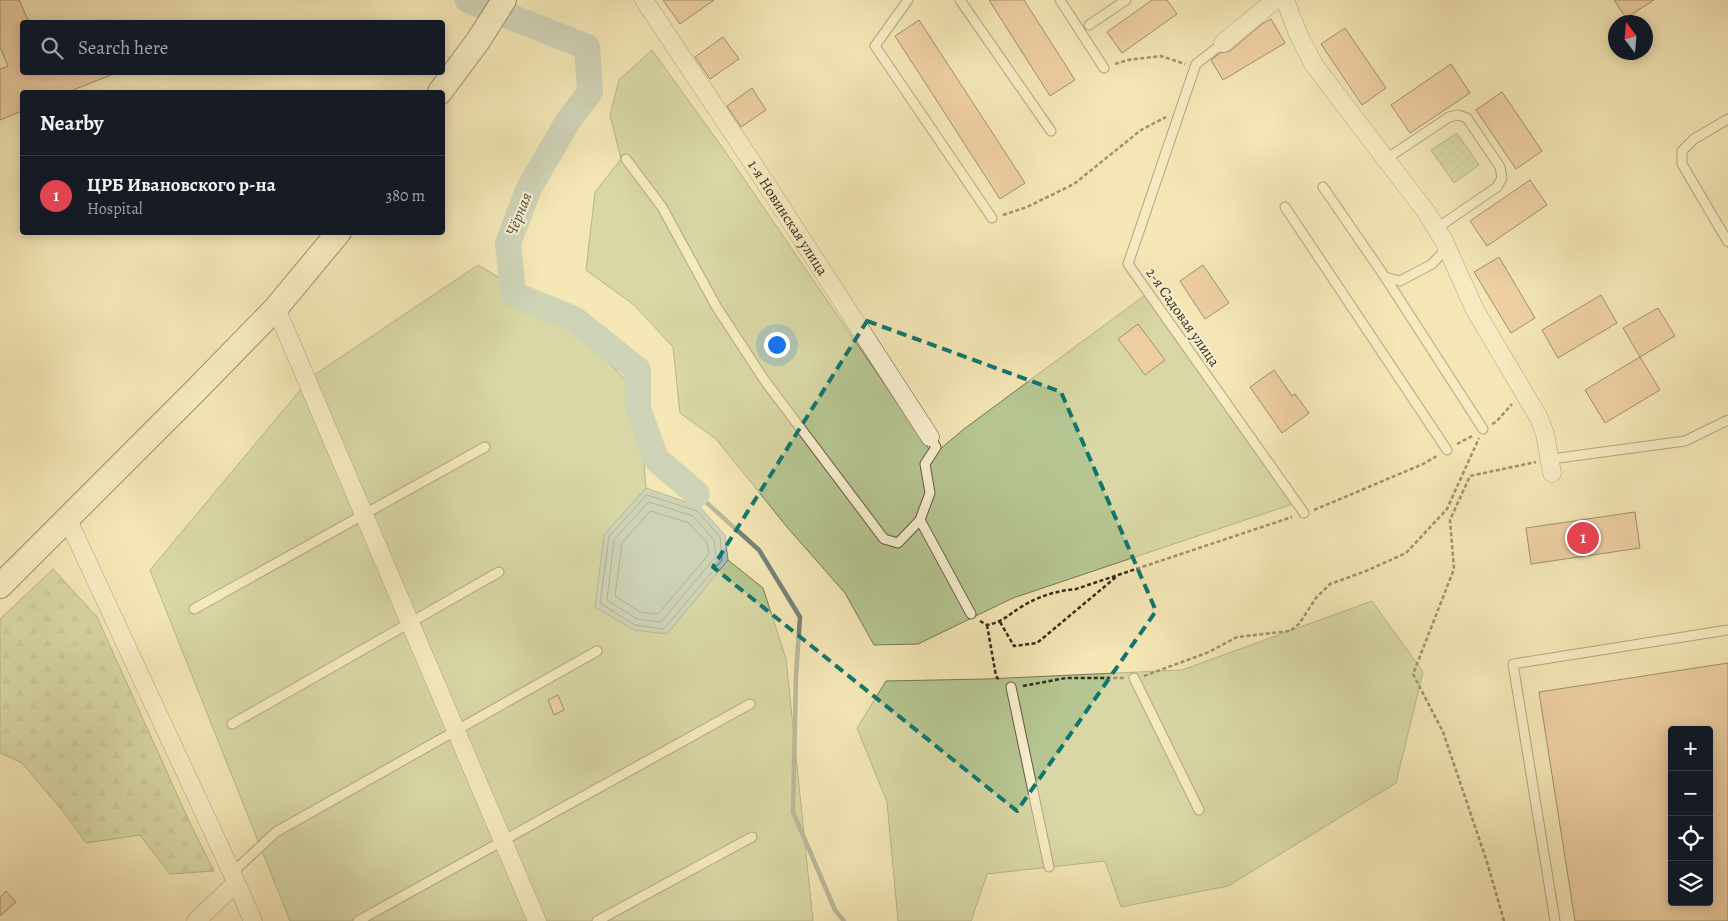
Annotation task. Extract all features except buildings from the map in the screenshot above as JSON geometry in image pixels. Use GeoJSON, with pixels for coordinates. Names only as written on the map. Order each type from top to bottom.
{"type":"FeatureCollection","features":[{"type":"Feature","properties":{"kind":"main road"},"geometry":{"type":"LineString","coordinates":[[441,90],[478,41],[504,0]]}},
{"type":"Feature","properties":{"kind":"main road"},"geometry":{"type":"LineString","coordinates":[[0,586],[276,308],[337,235]]}},
{"type":"Feature","properties":{"kind":"street","name":"1-я Новинская улица"},"geometry":{"type":"LineString","coordinates":[[644,0],[748,156],[930,437]]}},
{"type":"Feature","properties":{"kind":"street"},"geometry":{"type":"LineString","coordinates":[[1223,43],[1275,0]]}},
{"type":"Feature","properties":{"kind":"street"},"geometry":{"type":"LineString","coordinates":[[1285,0],[1299,36],[1314,65],[1437,228],[1476,310],[1539,418],[1545,434],[1551,466]]}},
{"type":"Feature","properties":{"kind":"street"},"geometry":{"type":"LineString","coordinates":[[276,308],[537,921]]}},
{"type":"Feature","properties":{"kind":"street"},"geometry":{"type":"LineString","coordinates":[[67,518],[253,921]]}},
{"type":"Feature","properties":{"kind":"street"},"geometry":{"type":"LineString","coordinates":[[196,921],[234,878]]}},
{"type":"Feature","properties":{"kind":"lane"},"geometry":{"type":"LineString","coordinates":[[908,0],[875,46],[992,218]]}},
{"type":"Feature","properties":{"kind":"lane"},"geometry":{"type":"LineString","coordinates":[[960,0],[1051,130]]}},
{"type":"Feature","properties":{"kind":"lane"},"geometry":{"type":"LineString","coordinates":[[1060,0],[1104,68]]}},
{"type":"Feature","properties":{"kind":"lane"},"geometry":{"type":"LineString","coordinates":[[1089,24],[1126,0]]}},
{"type":"Feature","properties":{"kind":"lane","name":"2-я Садовая улица"},"geometry":{"type":"LineString","coordinates":[[1223,43],[1196,64],[1128,264],[1304,513]]}},
{"type":"Feature","properties":{"kind":"lane"},"geometry":{"type":"LineString","coordinates":[[1386,159],[1449,117],[1458,115],[1467,118],[1500,167],[1502,178],[1497,187],[1437,228]]}},
{"type":"Feature","properties":{"kind":"lane"},"geometry":{"type":"LineString","coordinates":[[1728,119],[1694,139],[1682,151],[1682,164],[1728,242]]}},
{"type":"Feature","properties":{"kind":"lane"},"geometry":{"type":"LineString","coordinates":[[626,160],[662,207],[716,306],[765,382],[884,539],[898,543],[920,520],[930,493],[925,464],[936,447],[930,437]]}},
{"type":"Feature","properties":{"kind":"lane"},"geometry":{"type":"LineString","coordinates":[[1323,187],[1385,277],[1483,429]]}},
{"type":"Feature","properties":{"kind":"lane"},"geometry":{"type":"LineString","coordinates":[[1285,208],[1447,450]]}},
{"type":"Feature","properties":{"kind":"lane"},"geometry":{"type":"LineString","coordinates":[[1385,277],[1400,280],[1432,264],[1447,248]]}},
{"type":"Feature","properties":{"kind":"lane"},"geometry":{"type":"LineString","coordinates":[[1551,466],[1685,441],[1728,420]]}},
{"type":"Feature","properties":{"kind":"lane"},"geometry":{"type":"LineString","coordinates":[[194,609],[485,448]]}},
{"type":"Feature","properties":{"kind":"lane"},"geometry":{"type":"LineString","coordinates":[[920,520],[971,614]]}},
{"type":"Feature","properties":{"kind":"lane"},"geometry":{"type":"LineString","coordinates":[[232,724],[499,572]]}},
{"type":"Feature","properties":{"kind":"lane"},"geometry":{"type":"LineString","coordinates":[[1555,921],[1513,664],[1728,630]]}},
{"type":"Feature","properties":{"kind":"lane"},"geometry":{"type":"LineString","coordinates":[[234,878],[276,832],[597,651]]}},
{"type":"Feature","properties":{"kind":"lane"},"geometry":{"type":"LineString","coordinates":[[1134,678],[1199,810]]}},
{"type":"Feature","properties":{"kind":"lane"},"geometry":{"type":"LineString","coordinates":[[1011,687],[1049,867]]}},
{"type":"Feature","properties":{"kind":"lane"},"geometry":{"type":"LineString","coordinates":[[358,921],[750,704]]}},
{"type":"Feature","properties":{"kind":"lane"},"geometry":{"type":"LineString","coordinates":[[597,921],[752,837]]}},
{"type":"Feature","properties":{"kind":"path"},"geometry":{"type":"LineString","coordinates":[[1104,68],[1128,60],[1161,56],[1195,68]]}},
{"type":"Feature","properties":{"kind":"path"},"geometry":{"type":"LineString","coordinates":[[992,218],[1027,207],[1074,184],[1141,130],[1180,110]]}},
{"type":"Feature","properties":{"kind":"path"},"geometry":{"type":"LineString","coordinates":[[987,626],[1000,622],[1039,597],[1059,590],[1076,589],[1329,505],[1423,464],[1496,422],[1523,391]]}},
{"type":"Feature","properties":{"kind":"path"},"geometry":{"type":"LineString","coordinates":[[971,614],[987,626],[996,676],[1006,688],[1066,678],[1134,678],[1208,652],[1237,637],[1290,631],[1299,624],[1316,598],[1330,584],[1366,571],[1406,552],[1446,509],[1483,429]]}},
{"type":"Feature","properties":{"kind":"path"},"geometry":{"type":"LineString","coordinates":[[1504,921],[1487,862],[1442,732],[1413,674],[1454,569],[1450,520],[1470,476],[1551,466]]}},
{"type":"Feature","properties":{"kind":"path"},"geometry":{"type":"LineString","coordinates":[[1000,622],[1014,646],[1037,644],[1119,574]]}},
{"type":"Feature","properties":{"kind":"highlighted area"},"geometry":{"type":"Polygon","coordinates":[[[867,321],[1061,392],[1156,611],[1017,811],[713,567],[867,321]]]}},
{"type":"Feature","properties":{"kind":"green space"},"geometry":{"type":"Polygon","coordinates":[[[652,50],[727,154],[933,455],[964,429],[1145,295],[1293,504],[1013,598],[918,644],[874,645],[845,593],[787,527],[716,439],[680,413],[673,347],[634,305],[586,270],[595,192],[621,159],[610,115],[619,80],[652,50]]]}},
{"type":"Feature","properties":{"kind":"green space"},"geometry":{"type":"Polygon","coordinates":[[[1457,133],[1479,165],[1454,183],[1431,150],[1457,133]]]}},
{"type":"Feature","properties":{"kind":"green space"},"geometry":{"type":"Polygon","coordinates":[[[478,265],[552,309],[638,391],[646,488],[604,535],[667,634],[728,560],[763,588],[786,659],[813,921],[290,921],[150,570],[311,377],[478,265]]]}},
{"type":"Feature","properties":{"kind":"green space"},"geometry":{"type":"Polygon","coordinates":[[[53,569],[97,617],[189,821],[214,871],[170,874],[140,835],[86,843],[65,814],[22,763],[0,753],[0,619],[53,569]]]}},
{"type":"Feature","properties":{"kind":"green space"},"geometry":{"type":"Polygon","coordinates":[[[1372,601],[1423,672],[1396,783],[1228,886],[1121,907],[1105,861],[987,874],[971,921],[898,921],[887,802],[857,728],[886,681],[986,679],[1182,670],[1372,601]]]}},
{"type":"Feature","properties":{"kind":"water"},"geometry":{"type":"Polygon","coordinates":[[[646,488],[700,507],[725,535],[728,560],[667,634],[634,630],[595,607],[604,535],[646,488]]]}},
{"type":"Feature","properties":{"kind":"waterway","name":"Чёрная"},"geometry":{"type":"LineString","coordinates":[[468,0],[587,47],[590,92],[568,121],[529,188],[508,243],[513,294],[574,319],[638,370],[638,409],[656,459],[697,494]]}},
{"type":"Feature","properties":{"kind":"waterway"},"geometry":{"type":"LineString","coordinates":[[697,494],[759,550],[800,617],[796,675],[793,812],[835,910],[844,921]]}},
{"type":"Feature","properties":{"kind":"place","name":"ЦРБ Ивановского р-на"},"geometry":{"type":"Point","coordinates":[1583,538]}}]}
